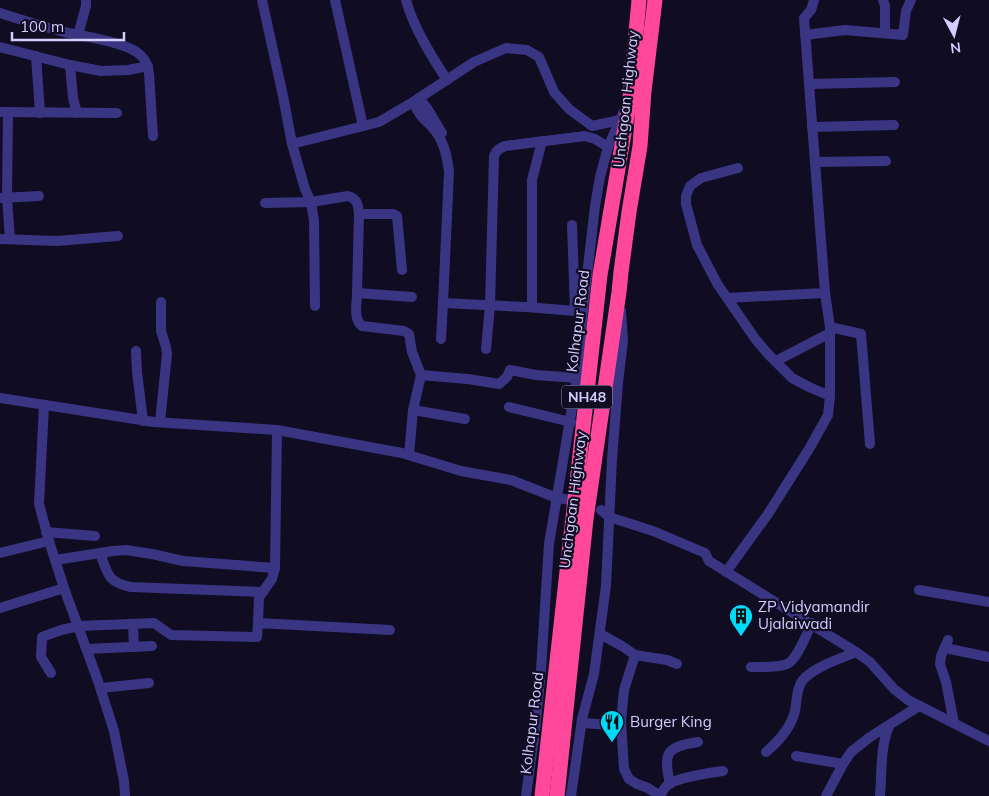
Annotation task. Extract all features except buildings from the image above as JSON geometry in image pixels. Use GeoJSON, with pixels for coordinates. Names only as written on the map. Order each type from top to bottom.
{"type":"FeatureCollection","features":[{"type":"Feature","properties":{"kind":"highway","name":"Kolhapur Road"},"geometry":{"type":"LineString","coordinates":[[542,796],[600,275],[630,98],[639,0]]}},
{"type":"Feature","properties":{"kind":"highway","name":"Unchgoan Highway"},"geometry":{"type":"LineString","coordinates":[[557,796],[586,519],[626,232],[640,146],[644,91],[655,0]]}},
{"type":"Feature","properties":{"kind":"street"},"geometry":{"type":"LineString","coordinates":[[78,35],[86,0]]}},
{"type":"Feature","properties":{"kind":"street"},"geometry":{"type":"LineString","coordinates":[[262,0],[292,144],[305,190],[311,202],[314,221],[315,306]]}},
{"type":"Feature","properties":{"kind":"street"},"geometry":{"type":"LineString","coordinates":[[335,0],[363,126]]}},
{"type":"Feature","properties":{"kind":"street"},"geometry":{"type":"LineString","coordinates":[[406,0],[419,32],[447,80]]}},
{"type":"Feature","properties":{"kind":"street"},"geometry":{"type":"LineString","coordinates":[[726,572],[768,514],[828,415],[830,396],[830,330],[825,293],[804,18],[811,10],[814,0]]}},
{"type":"Feature","properties":{"kind":"street"},"geometry":{"type":"LineString","coordinates":[[884,0],[885,34]]}},
{"type":"Feature","properties":{"kind":"street"},"geometry":{"type":"LineString","coordinates":[[805,35],[845,30],[903,35],[906,11],[911,0]]}},
{"type":"Feature","properties":{"kind":"street"},"geometry":{"type":"LineString","coordinates":[[0,13],[48,28],[123,46],[138,53],[148,66],[150,73],[153,136]]}},
{"type":"Feature","properties":{"kind":"street"},"geometry":{"type":"LineString","coordinates":[[0,46],[70,65],[101,71],[128,70],[148,66]]}},
{"type":"Feature","properties":{"kind":"street"},"geometry":{"type":"LineString","coordinates":[[292,144],[379,122],[474,62],[506,48],[527,50],[540,57],[554,92],[569,109],[610,137],[600,177],[579,311]]}},
{"type":"Feature","properties":{"kind":"street"},"geometry":{"type":"LineString","coordinates":[[36,56],[40,112]]}},
{"type":"Feature","properties":{"kind":"street"},"geometry":{"type":"LineString","coordinates":[[70,65],[73,98],[77,113]]}},
{"type":"Feature","properties":{"kind":"street"},"geometry":{"type":"LineString","coordinates":[[810,84],[895,82]]}},
{"type":"Feature","properties":{"kind":"street"},"geometry":{"type":"LineString","coordinates":[[609,143],[630,98]]}},
{"type":"Feature","properties":{"kind":"street"},"geometry":{"type":"LineString","coordinates":[[416,100],[428,108],[442,132],[449,172],[442,339]]}},
{"type":"Feature","properties":{"kind":"street"},"geometry":{"type":"LineString","coordinates":[[118,113],[4,112],[3,198],[5,239],[57,241],[118,236]]}},
{"type":"Feature","properties":{"kind":"street"},"geometry":{"type":"LineString","coordinates":[[592,126],[620,120]]}},
{"type":"Feature","properties":{"kind":"street"},"geometry":{"type":"LineString","coordinates":[[812,126],[894,125]]}},
{"type":"Feature","properties":{"kind":"street"},"geometry":{"type":"LineString","coordinates":[[486,349],[490,305],[494,156],[498,149],[501,147],[585,136],[609,143]]}},
{"type":"Feature","properties":{"kind":"street"},"geometry":{"type":"LineString","coordinates":[[532,307],[532,180],[542,141]]}},
{"type":"Feature","properties":{"kind":"street"},"geometry":{"type":"LineString","coordinates":[[815,162],[886,161]]}},
{"type":"Feature","properties":{"kind":"street"},"geometry":{"type":"LineString","coordinates":[[738,168],[701,178],[690,186],[686,196],[686,204],[698,246],[718,285],[756,340],[769,355],[792,378],[830,396]]}},
{"type":"Feature","properties":{"kind":"street"},"geometry":{"type":"LineString","coordinates":[[3,198],[39,196]]}},
{"type":"Feature","properties":{"kind":"street"},"geometry":{"type":"LineString","coordinates":[[265,203],[311,202],[342,197],[352,197],[357,202],[359,214],[356,318],[358,323],[368,328],[404,331],[408,334],[412,352],[421,375],[413,410],[409,455]]}},
{"type":"Feature","properties":{"kind":"street"},"geometry":{"type":"LineString","coordinates":[[359,214],[393,214],[398,216],[402,270]]}},
{"type":"Feature","properties":{"kind":"street"},"geometry":{"type":"LineString","coordinates":[[526,796],[541,670],[549,544],[578,378],[579,311],[572,225]]}},
{"type":"Feature","properties":{"kind":"street"},"geometry":{"type":"LineString","coordinates":[[571,796],[582,723],[594,674],[606,586],[605,514],[624,340],[619,292]]}},
{"type":"Feature","properties":{"kind":"street"},"geometry":{"type":"LineString","coordinates":[[357,293],[412,297]]}},
{"type":"Feature","properties":{"kind":"street"},"geometry":{"type":"LineString","coordinates":[[727,298],[825,293]]}},
{"type":"Feature","properties":{"kind":"street"},"geometry":{"type":"LineString","coordinates":[[160,422],[167,354],[160,331],[161,302]]}},
{"type":"Feature","properties":{"kind":"street"},"geometry":{"type":"LineString","coordinates":[[443,303],[579,311]]}},
{"type":"Feature","properties":{"kind":"street"},"geometry":{"type":"LineString","coordinates":[[776,361],[830,330],[861,334],[870,444]]}},
{"type":"Feature","properties":{"kind":"street"},"geometry":{"type":"LineString","coordinates":[[136,351],[143,420]]}},
{"type":"Feature","properties":{"kind":"street"},"geometry":{"type":"LineString","coordinates":[[421,375],[500,384],[510,370],[536,375],[578,378]]}},
{"type":"Feature","properties":{"kind":"street"},"geometry":{"type":"LineString","coordinates":[[0,398],[160,422],[277,430],[409,455],[461,471],[511,480],[557,498],[571,500]]}},
{"type":"Feature","properties":{"kind":"street"},"geometry":{"type":"LineString","coordinates":[[44,404],[39,504],[64,588],[101,688],[114,731],[124,781],[125,796]]}},
{"type":"Feature","properties":{"kind":"street"},"geometry":{"type":"LineString","coordinates":[[509,407],[571,422]]}},
{"type":"Feature","properties":{"kind":"street"},"geometry":{"type":"LineString","coordinates":[[413,410],[465,419]]}},
{"type":"Feature","properties":{"kind":"street"},"geometry":{"type":"LineString","coordinates":[[50,673],[40,657],[42,637],[79,626],[154,624],[171,635],[257,637],[258,604],[260,597],[272,579],[275,568],[277,430]]}},
{"type":"Feature","properties":{"kind":"street"},"geometry":{"type":"LineString","coordinates":[[605,514],[706,553],[709,561],[812,623],[870,662],[890,685],[908,700],[989,741]]}},
{"type":"Feature","properties":{"kind":"street"},"geometry":{"type":"LineString","coordinates":[[0,553],[48,537],[95,536]]}},
{"type":"Feature","properties":{"kind":"street"},"geometry":{"type":"LineString","coordinates":[[55,560],[126,550],[182,561],[275,568]]}},
{"type":"Feature","properties":{"kind":"street"},"geometry":{"type":"LineString","coordinates":[[100,553],[112,580],[131,587],[263,592]]}},
{"type":"Feature","properties":{"kind":"street"},"geometry":{"type":"LineString","coordinates":[[0,608],[64,588]]}},
{"type":"Feature","properties":{"kind":"street"},"geometry":{"type":"LineString","coordinates":[[919,590],[989,602]]}},
{"type":"Feature","properties":{"kind":"street"},"geometry":{"type":"LineString","coordinates":[[258,623],[390,630]]}},
{"type":"Feature","properties":{"kind":"street"},"geometry":{"type":"LineString","coordinates":[[751,667],[781,666],[791,661],[812,623]]}},
{"type":"Feature","properties":{"kind":"street"},"geometry":{"type":"LineString","coordinates":[[132,624],[134,647]]}},
{"type":"Feature","properties":{"kind":"street"},"geometry":{"type":"LineString","coordinates":[[600,634],[635,655],[667,660],[677,664]]}},
{"type":"Feature","properties":{"kind":"street"},"geometry":{"type":"LineString","coordinates":[[954,722],[946,682],[940,664],[946,644],[988,654]]}},
{"type":"Feature","properties":{"kind":"street"},"geometry":{"type":"LineString","coordinates":[[87,649],[152,646]]}},
{"type":"Feature","properties":{"kind":"street"},"geometry":{"type":"LineString","coordinates":[[766,752],[777,742],[789,726],[795,712],[798,689],[803,680],[816,670],[856,652]]}},
{"type":"Feature","properties":{"kind":"street"},"geometry":{"type":"LineString","coordinates":[[635,655],[624,690],[621,721],[624,769],[629,779],[660,796],[670,784],[690,777],[723,771]]}},
{"type":"Feature","properties":{"kind":"street"},"geometry":{"type":"LineString","coordinates":[[101,688],[149,683]]}},
{"type":"Feature","properties":{"kind":"street"},"geometry":{"type":"LineString","coordinates":[[826,796],[851,752],[870,737],[919,706]]}},
{"type":"Feature","properties":{"kind":"street"},"geometry":{"type":"LineString","coordinates":[[582,723],[612,725]]}},
{"type":"Feature","properties":{"kind":"street"},"geometry":{"type":"LineString","coordinates":[[880,796],[884,738],[889,726]]}},
{"type":"Feature","properties":{"kind":"street"},"geometry":{"type":"LineString","coordinates":[[670,784],[666,769],[666,758],[672,749],[681,744],[698,742]]}},
{"type":"Feature","properties":{"kind":"street"},"geometry":{"type":"LineString","coordinates":[[796,756],[843,764]]}},
{"type":"Feature","properties":{"kind":"place","name":"ZP Vidyamandir Ujalaiwadi"},"geometry":{"type":"Point","coordinates":[741,637]}},
{"type":"Feature","properties":{"kind":"place","name":"Burger King"},"geometry":{"type":"Point","coordinates":[612,743]}}]}
